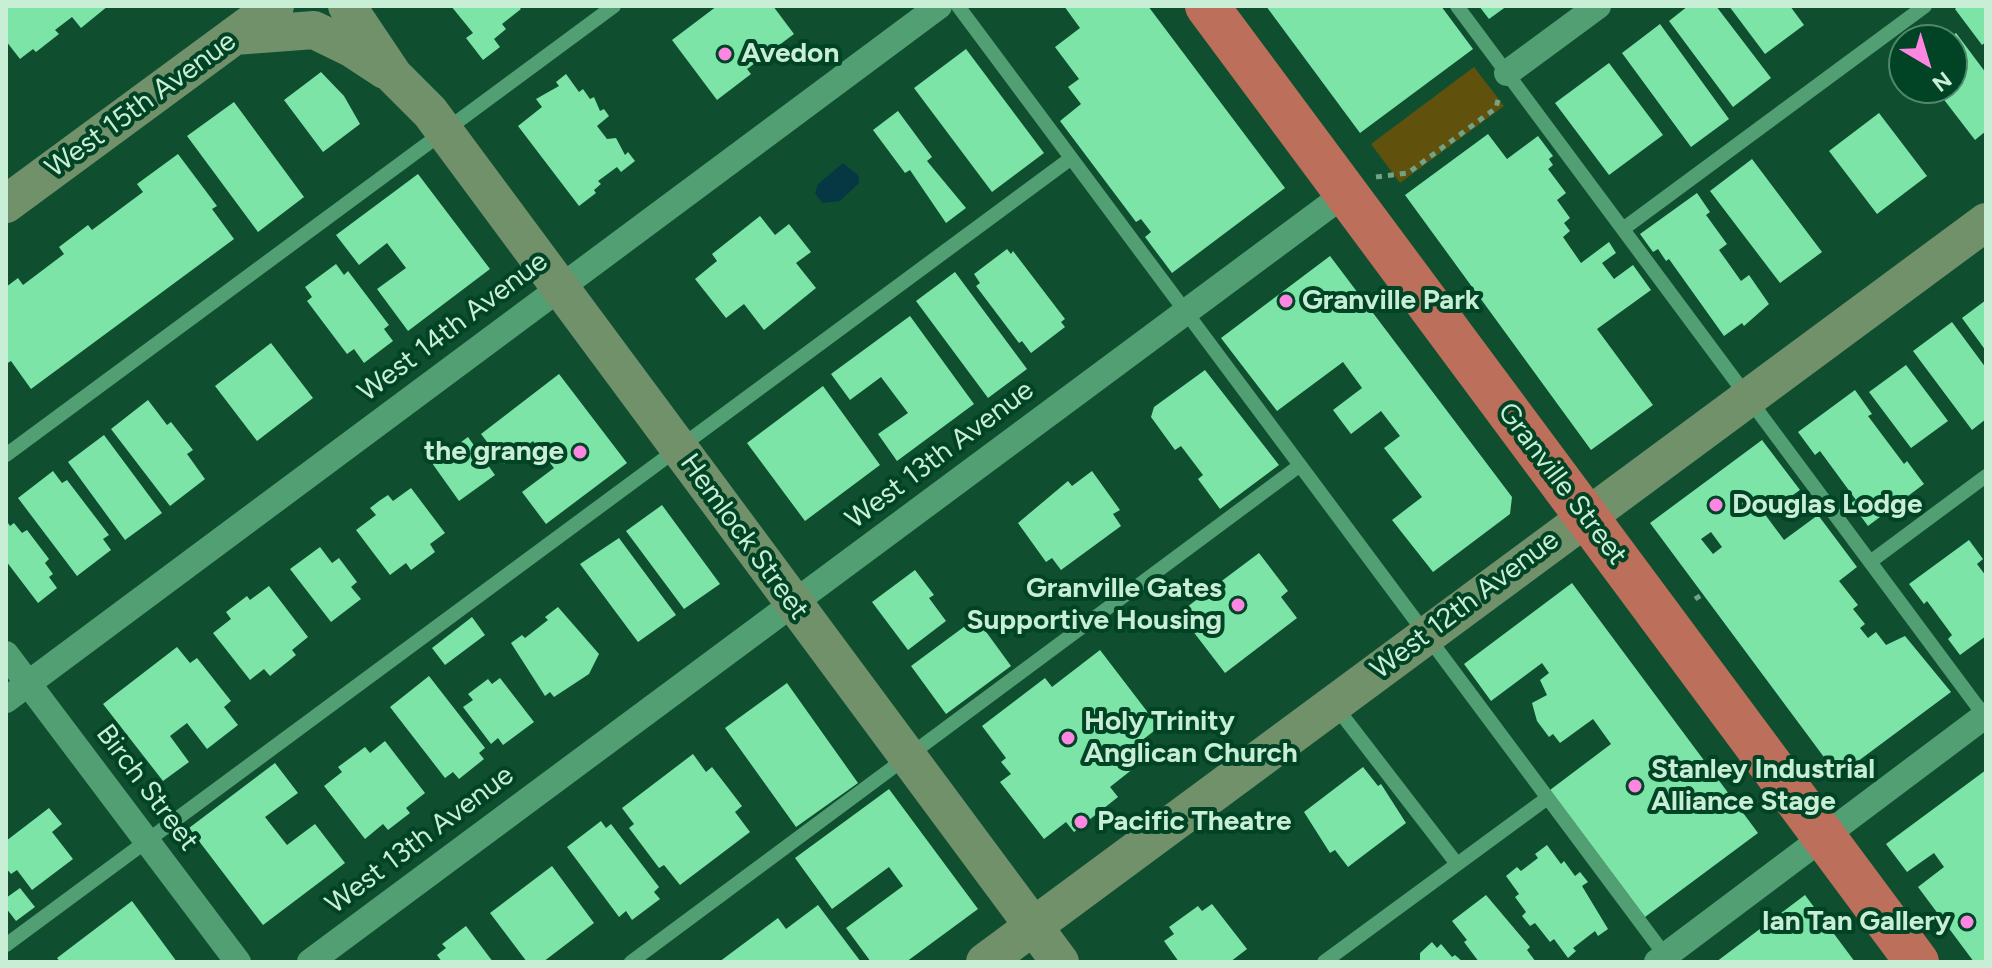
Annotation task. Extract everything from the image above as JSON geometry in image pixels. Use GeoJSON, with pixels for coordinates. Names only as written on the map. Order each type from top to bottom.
{"type":"FeatureCollection","features":[{"type":"Feature","properties":{"kind":"highway","name":"Granville Street"},"geometry":{"type":"LineString","coordinates":[[1207,6],[1917,962]]}},
{"type":"Feature","properties":{"kind":"street","name":"West 15th Avenue"},"geometry":{"type":"LineString","coordinates":[[6,204],[275,6]]}},
{"type":"Feature","properties":{"kind":"street","name":"Hemlock Street"},"geometry":{"type":"LineString","coordinates":[[347,6],[394,76],[437,122],[1060,962]]}},
{"type":"Feature","properties":{"kind":"street","name":"Hemlock Street"},"geometry":{"type":"LineString","coordinates":[[373,6],[409,60],[437,122]]}},
{"type":"Feature","properties":{"kind":"street","name":"West 14th Avenue"},"geometry":{"type":"LineString","coordinates":[[6,700],[939,6]]}},
{"type":"Feature","properties":{"kind":"street"},"geometry":{"type":"LineString","coordinates":[[1507,73],[1598,6]]}},
{"type":"Feature","properties":{"kind":"street"},"geometry":{"type":"LineString","coordinates":[[234,36],[314,30],[353,49],[394,76]]}},
{"type":"Feature","properties":{"kind":"street","name":"West 13th Avenue"},"geometry":{"type":"LineString","coordinates":[[310,962],[1346,193]]}},
{"type":"Feature","properties":{"kind":"street","name":"West 12th Avenue"},"geometry":{"type":"LineString","coordinates":[[985,962],[1986,222]]}},
{"type":"Feature","properties":{"kind":"street","name":"Birch Street"},"geometry":{"type":"LineString","coordinates":[[6,654],[238,962]]}},
{"type":"Feature","properties":{"kind":"street"},"geometry":{"type":"LineString","coordinates":[[1664,960],[1986,716]]}},
{"type":"Feature","properties":{"kind":"lane"},"geometry":{"type":"LineString","coordinates":[[6,455],[437,122],[614,6]]}},
{"type":"Feature","properties":{"kind":"lane"},"geometry":{"type":"LineString","coordinates":[[958,6],[1664,960]]}},
{"type":"Feature","properties":{"kind":"lane"},"geometry":{"type":"LineString","coordinates":[[1457,6],[1986,716]]}},
{"type":"Feature","properties":{"kind":"lane"},"geometry":{"type":"LineString","coordinates":[[1623,229],[1925,6]]}},
{"type":"Feature","properties":{"kind":"lane"},"geometry":{"type":"LineString","coordinates":[[6,945],[1070,159]]}},
{"type":"Feature","properties":{"kind":"lane"},"geometry":{"type":"LineString","coordinates":[[631,962],[1299,466]]}},
{"type":"Feature","properties":{"kind":"lane"},"geometry":{"type":"LineString","coordinates":[[1870,562],[1986,476]]}},
{"type":"Feature","properties":{"kind":"lane"},"geometry":{"type":"LineString","coordinates":[[1333,703],[1457,864]]}},
{"type":"Feature","properties":{"kind":"lane"},"geometry":{"type":"LineString","coordinates":[[1324,962],[1546,799]]}},
{"type":"Feature","properties":{"kind":"path"},"geometry":{"type":"LineString","coordinates":[[1346,193],[1366,178],[1408,173],[1484,117],[1496,108],[1507,73]]}},
{"type":"Feature","properties":{"kind":"path"},"geometry":{"type":"LineString","coordinates":[[1695,599],[1703,594]]}},
{"type":"Feature","properties":{"kind":"shaded area"},"geometry":{"type":"Polygon","coordinates":[[[1474,67],[1504,106],[1400,183],[1371,144],[1474,67]]]}},
{"type":"Feature","properties":{"kind":"water"},"geometry":{"type":"Polygon","coordinates":[[[843,163],[858,175],[859,183],[840,201],[822,203],[815,193],[818,184],[843,163]]]}},
{"type":"Feature","properties":{"kind":"building"},"geometry":{"type":"Polygon","coordinates":[[[6,6],[108,6],[81,28],[72,17],[55,30],[59,34],[36,52],[33,49],[20,59],[6,41],[6,6]]]}},
{"type":"Feature","properties":{"kind":"building"},"geometry":{"type":"Polygon","coordinates":[[[451,6],[518,6],[521,9],[502,24],[506,29],[494,39],[500,47],[483,60],[466,38],[473,33],[451,6]]]}},
{"type":"Feature","properties":{"kind":"building","name":"Avedon"},"geometry":{"type":"Polygon","coordinates":[[[717,6],[773,6],[794,34],[747,69],[751,74],[717,100],[672,40],[717,6]]]}},
{"type":"Feature","properties":{"kind":"building"},"geometry":{"type":"Polygon","coordinates":[[[1064,6],[1148,6],[1285,188],[1172,273],[1145,237],[1151,232],[1141,219],[1136,222],[1060,121],[1081,104],[1068,87],[1079,79],[1055,47],[1080,28],[1064,6]]]}},
{"type":"Feature","properties":{"kind":"building"},"geometry":{"type":"Polygon","coordinates":[[[1266,6],[1441,6],[1473,49],[1360,133],[1266,6]]]}},
{"type":"Feature","properties":{"kind":"building"},"geometry":{"type":"Polygon","coordinates":[[[1479,6],[1507,6],[1489,19],[1479,6]]]}},
{"type":"Feature","properties":{"kind":"building"},"geometry":{"type":"Polygon","coordinates":[[[1688,6],[1716,6],[1771,78],[1733,107],[1669,21],[1688,6]]]}},
{"type":"Feature","properties":{"kind":"building"},"geometry":{"type":"Polygon","coordinates":[[[1729,6],[1790,6],[1804,25],[1765,54],[1729,6]]]}},
{"type":"Feature","properties":{"kind":"building"},"geometry":{"type":"Polygon","coordinates":[[[1958,6],[1986,6],[1986,42],[1982,45],[1955,9],[1958,6]]]}},
{"type":"Feature","properties":{"kind":"building"},"geometry":{"type":"Polygon","coordinates":[[[1660,24],[1729,119],[1691,147],[1622,53],[1660,24]]]}},
{"type":"Feature","properties":{"kind":"building"},"geometry":{"type":"Polygon","coordinates":[[[966,49],[1044,153],[992,192],[914,88],[966,49]]]}},
{"type":"Feature","properties":{"kind":"building"},"geometry":{"type":"Polygon","coordinates":[[[1968,49],[1986,73],[1986,131],[1975,140],[1947,104],[1968,104],[1968,49]]]}},
{"type":"Feature","properties":{"kind":"building"},"geometry":{"type":"Polygon","coordinates":[[[1609,63],[1663,135],[1609,175],[1555,103],[1609,63]]]}},
{"type":"Feature","properties":{"kind":"building"},"geometry":{"type":"Polygon","coordinates":[[[321,72],[344,96],[360,124],[323,152],[284,100],[321,72]]]}},
{"type":"Feature","properties":{"kind":"building"},"geometry":{"type":"Polygon","coordinates":[[[566,74],[579,92],[583,89],[590,99],[594,97],[600,111],[604,109],[609,116],[597,126],[607,139],[616,138],[625,155],[628,152],[635,161],[621,172],[617,167],[598,181],[601,184],[594,190],[596,193],[579,206],[518,126],[542,107],[536,99],[559,86],[556,82],[566,74]]]}},
{"type":"Feature","properties":{"kind":"building"},"geometry":{"type":"Polygon","coordinates":[[[234,102],[304,197],[258,232],[187,136],[234,102]]]}},
{"type":"Feature","properties":{"kind":"building"},"geometry":{"type":"Polygon","coordinates":[[[898,111],[932,157],[927,161],[966,208],[946,223],[910,170],[905,173],[873,130],[898,111]]]}},
{"type":"Feature","properties":{"kind":"building"},"geometry":{"type":"Polygon","coordinates":[[[1879,113],[1927,176],[1877,214],[1829,151],[1879,113]]]}},
{"type":"Feature","properties":{"kind":"building"},"geometry":{"type":"Polygon","coordinates":[[[1488,134],[1507,159],[1538,136],[1553,156],[1549,159],[1553,165],[1548,169],[1566,193],[1557,200],[1570,218],[1564,223],[1570,231],[1563,237],[1581,263],[1609,242],[1616,253],[1602,263],[1614,279],[1633,265],[1651,290],[1597,329],[1653,405],[1591,450],[1405,195],[1488,134]]]}},
{"type":"Feature","properties":{"kind":"building"},"geometry":{"type":"Polygon","coordinates":[[[178,154],[217,206],[212,209],[234,239],[31,389],[11,361],[6,364],[6,287],[18,278],[23,285],[64,254],[59,247],[88,225],[92,230],[143,192],[137,184],[178,154]]]}},
{"type":"Feature","properties":{"kind":"building"},"geometry":{"type":"Polygon","coordinates":[[[1752,159],[1822,252],[1780,283],[1710,191],[1752,159]]]}},
{"type":"Feature","properties":{"kind":"building"},"geometry":{"type":"Polygon","coordinates":[[[418,174],[490,269],[408,331],[377,289],[406,268],[387,243],[359,265],[336,235],[418,174]]]}},
{"type":"Feature","properties":{"kind":"building"},"geometry":{"type":"Polygon","coordinates":[[[1697,193],[1710,212],[1706,215],[1727,244],[1719,250],[1741,281],[1749,275],[1769,304],[1744,326],[1742,323],[1724,336],[1669,259],[1666,261],[1658,249],[1653,252],[1640,234],[1697,193]]]}},
{"type":"Feature","properties":{"kind":"building"},"geometry":{"type":"Polygon","coordinates":[[[760,216],[775,235],[789,224],[811,252],[796,263],[816,288],[764,330],[744,304],[726,318],[695,279],[717,261],[712,254],[760,216]]]}},
{"type":"Feature","properties":{"kind":"building"},"geometry":{"type":"Polygon","coordinates":[[[1007,249],[1011,254],[1013,251],[1065,319],[1061,322],[1065,327],[1031,353],[1022,341],[1019,343],[976,286],[980,283],[974,274],[1007,249]]]}},
{"type":"Feature","properties":{"kind":"building"},"geometry":{"type":"Polygon","coordinates":[[[1330,256],[1512,497],[1510,514],[1433,572],[1392,520],[1422,497],[1384,448],[1400,436],[1381,411],[1351,434],[1333,410],[1362,388],[1343,362],[1277,411],[1221,338],[1330,256]]]}},
{"type":"Feature","properties":{"kind":"building"},"geometry":{"type":"Polygon","coordinates":[[[336,264],[344,275],[348,271],[389,325],[384,329],[393,341],[364,363],[354,349],[347,354],[307,301],[312,297],[305,287],[336,264]]]}},
{"type":"Feature","properties":{"kind":"building"},"geometry":{"type":"Polygon","coordinates":[[[955,272],[1027,369],[988,398],[916,301],[955,272]]]}},
{"type":"Feature","properties":{"kind":"building"},"geometry":{"type":"Polygon","coordinates":[[[1986,300],[1986,351],[1962,318],[1986,300]]]}},
{"type":"Feature","properties":{"kind":"building"},"geometry":{"type":"Polygon","coordinates":[[[910,316],[974,404],[897,461],[878,434],[908,413],[881,377],[850,400],[831,374],[910,316]]]}},
{"type":"Feature","properties":{"kind":"building"},"geometry":{"type":"Polygon","coordinates":[[[1952,322],[1986,368],[1986,419],[1972,430],[1913,351],[1952,322]]]}},
{"type":"Feature","properties":{"kind":"building"},"geometry":{"type":"Polygon","coordinates":[[[271,343],[313,398],[257,441],[215,386],[271,343]]]}},
{"type":"Feature","properties":{"kind":"building"},"geometry":{"type":"Polygon","coordinates":[[[1906,365],[1948,421],[1911,448],[1869,392],[1906,365]]]}},
{"type":"Feature","properties":{"kind":"building"},"geometry":{"type":"Polygon","coordinates":[[[1205,370],[1279,465],[1220,509],[1198,479],[1203,475],[1181,446],[1175,450],[1151,417],[1154,407],[1205,370]]]}},
{"type":"Feature","properties":{"kind":"building","name":"the grange"},"geometry":{"type":"Polygon","coordinates":[[[559,374],[627,463],[546,524],[522,492],[554,468],[533,441],[504,464],[481,434],[559,374]]]}},
{"type":"Feature","properties":{"kind":"building"},"geometry":{"type":"Polygon","coordinates":[[[823,386],[880,465],[805,521],[747,443],[823,386]]]}},
{"type":"Feature","properties":{"kind":"building"},"geometry":{"type":"Polygon","coordinates":[[[1855,390],[1872,414],[1868,416],[1904,464],[1907,461],[1924,484],[1868,526],[1851,503],[1856,500],[1820,451],[1815,455],[1798,432],[1855,390]]]}},
{"type":"Feature","properties":{"kind":"building"},"geometry":{"type":"Polygon","coordinates":[[[148,400],[167,425],[171,422],[193,450],[187,454],[205,479],[170,506],[111,429],[148,400]]]}},
{"type":"Feature","properties":{"kind":"building"},"geometry":{"type":"Polygon","coordinates":[[[104,435],[162,513],[125,540],[68,462],[104,435]]]}},
{"type":"Feature","properties":{"kind":"building"},"geometry":{"type":"Polygon","coordinates":[[[468,437],[495,475],[459,501],[432,463],[468,437]]]}},
{"type":"Feature","properties":{"kind":"building"},"geometry":{"type":"Polygon","coordinates":[[[1762,440],[1800,490],[1773,509],[1763,495],[1755,501],[1784,540],[1818,515],[1857,567],[1839,581],[1858,605],[1853,609],[1865,624],[1860,628],[1868,638],[1876,632],[1886,645],[1905,636],[1951,692],[1838,776],[1650,523],[1762,440]],[[1711,532],[1701,539],[1713,554],[1722,547],[1711,532]]]}},
{"type":"Feature","properties":{"kind":"building"},"geometry":{"type":"Polygon","coordinates":[[[53,471],[62,483],[67,480],[109,535],[103,539],[111,550],[77,576],[18,498],[53,471]]]}},
{"type":"Feature","properties":{"kind":"building"},"geometry":{"type":"Polygon","coordinates":[[[1092,471],[1120,510],[1113,514],[1121,526],[1061,570],[1052,558],[1046,562],[1018,523],[1068,481],[1072,486],[1092,471]]]}},
{"type":"Feature","properties":{"kind":"building"},"geometry":{"type":"Polygon","coordinates":[[[411,488],[445,533],[430,544],[435,552],[411,570],[406,563],[390,575],[356,530],[376,515],[370,508],[379,501],[388,495],[393,501],[411,488]]]}},
{"type":"Feature","properties":{"kind":"building"},"geometry":{"type":"Polygon","coordinates":[[[662,505],[720,584],[684,609],[626,531],[662,505]]]}},
{"type":"Feature","properties":{"kind":"building"},"geometry":{"type":"Polygon","coordinates":[[[6,520],[10,526],[14,523],[22,533],[27,530],[49,559],[45,563],[53,574],[49,577],[57,588],[38,603],[6,561],[6,520]]]}},
{"type":"Feature","properties":{"kind":"building"},"geometry":{"type":"Polygon","coordinates":[[[619,538],[676,615],[638,642],[580,564],[619,538]]]}},
{"type":"Feature","properties":{"kind":"building"},"geometry":{"type":"Polygon","coordinates":[[[1969,540],[1983,559],[1977,564],[1986,576],[1986,636],[1960,655],[1948,639],[1952,635],[1927,601],[1924,604],[1909,584],[1969,540]]]}},
{"type":"Feature","properties":{"kind":"building"},"geometry":{"type":"Polygon","coordinates":[[[320,547],[332,563],[339,558],[357,582],[351,587],[361,599],[331,622],[290,569],[320,547]]]}},
{"type":"Feature","properties":{"kind":"building","name":"Granville Gates Supportive Housing"},"geometry":{"type":"Polygon","coordinates":[[[1259,553],[1288,591],[1281,597],[1297,618],[1225,673],[1179,613],[1259,553]]]}},
{"type":"Feature","properties":{"kind":"building"},"geometry":{"type":"Polygon","coordinates":[[[915,570],[934,595],[929,598],[946,621],[908,650],[872,602],[915,570]]]}},
{"type":"Feature","properties":{"kind":"building"},"geometry":{"type":"Polygon","coordinates":[[[1572,583],[1758,833],[1645,917],[1550,790],[1611,744],[1593,719],[1560,743],[1553,734],[1549,737],[1537,721],[1532,703],[1547,695],[1540,680],[1549,673],[1542,663],[1491,701],[1464,664],[1572,583]]]}},
{"type":"Feature","properties":{"kind":"building"},"geometry":{"type":"Polygon","coordinates":[[[269,586],[308,637],[292,650],[296,655],[270,676],[264,669],[250,680],[213,633],[231,619],[226,612],[247,596],[250,600],[269,586]]]}},
{"type":"Feature","properties":{"kind":"building"},"geometry":{"type":"Polygon","coordinates":[[[558,607],[599,654],[589,674],[554,697],[550,692],[545,696],[511,643],[522,635],[525,638],[548,620],[545,617],[558,607]]]}},
{"type":"Feature","properties":{"kind":"building"},"geometry":{"type":"Polygon","coordinates":[[[472,617],[485,635],[445,665],[432,648],[472,617]]]}},
{"type":"Feature","properties":{"kind":"building"},"geometry":{"type":"Polygon","coordinates":[[[976,618],[1011,666],[946,714],[911,666],[976,618]]]}},
{"type":"Feature","properties":{"kind":"building"},"geometry":{"type":"Polygon","coordinates":[[[177,647],[190,663],[197,658],[231,701],[224,707],[238,725],[207,749],[187,723],[170,736],[189,762],[163,781],[103,704],[177,647]]]}},
{"type":"Feature","properties":{"kind":"building","name":"Holy Trinity Anglican Church"},"geometry":{"type":"Polygon","coordinates":[[[1100,650],[1159,727],[1131,749],[1135,755],[1134,768],[1110,787],[1118,797],[1074,832],[1066,822],[1044,839],[1000,782],[1011,774],[1001,762],[1006,758],[982,726],[1045,678],[1052,687],[1100,650]]]}},
{"type":"Feature","properties":{"kind":"building"},"geometry":{"type":"Polygon","coordinates":[[[429,676],[485,748],[479,753],[484,759],[459,779],[453,772],[445,778],[390,707],[429,676]]]}},
{"type":"Feature","properties":{"kind":"building"},"geometry":{"type":"Polygon","coordinates":[[[500,678],[534,722],[503,745],[498,738],[491,744],[463,707],[473,700],[468,694],[488,679],[492,684],[500,678]]]}},
{"type":"Feature","properties":{"kind":"building"},"geometry":{"type":"Polygon","coordinates":[[[787,683],[858,783],[796,827],[725,728],[787,683]]]}},
{"type":"Feature","properties":{"kind":"building"},"geometry":{"type":"Polygon","coordinates":[[[385,741],[425,793],[406,808],[410,813],[388,830],[383,824],[365,839],[324,786],[342,772],[338,767],[365,747],[370,753],[385,741]]]}},
{"type":"Feature","properties":{"kind":"building"},"geometry":{"type":"Polygon","coordinates":[[[693,754],[706,772],[712,767],[742,806],[735,812],[750,832],[680,885],[664,865],[659,868],[629,828],[634,824],[622,808],[693,754]]]}},
{"type":"Feature","properties":{"kind":"building"},"geometry":{"type":"Polygon","coordinates":[[[275,763],[298,793],[265,817],[287,845],[315,824],[345,863],[263,925],[189,828],[275,763]]]}},
{"type":"Feature","properties":{"kind":"building"},"geometry":{"type":"Polygon","coordinates":[[[1363,767],[1378,786],[1381,784],[1406,823],[1348,867],[1335,850],[1330,853],[1304,812],[1363,767]]]}},
{"type":"Feature","properties":{"kind":"building"},"geometry":{"type":"Polygon","coordinates":[[[1986,770],[1986,962],[1974,962],[1918,887],[1944,867],[1934,853],[1907,872],[1886,844],[1986,770]]]}},
{"type":"Feature","properties":{"kind":"building"},"geometry":{"type":"Polygon","coordinates":[[[889,789],[978,909],[906,962],[871,962],[846,928],[903,886],[889,867],[832,909],[795,858],[889,789]]]}},
{"type":"Feature","properties":{"kind":"building"},"geometry":{"type":"Polygon","coordinates":[[[49,808],[62,824],[52,832],[73,859],[32,890],[17,870],[11,874],[6,868],[6,841],[49,808]]]}},
{"type":"Feature","properties":{"kind":"building"},"geometry":{"type":"Polygon","coordinates":[[[601,821],[606,828],[611,824],[659,887],[654,892],[660,899],[632,920],[626,911],[619,917],[567,847],[601,821]]]}},
{"type":"Feature","properties":{"kind":"building"},"geometry":{"type":"Polygon","coordinates":[[[1547,845],[1561,864],[1564,861],[1575,876],[1580,872],[1588,882],[1582,886],[1608,929],[1598,936],[1595,931],[1573,948],[1576,951],[1568,958],[1554,939],[1550,942],[1535,923],[1530,926],[1522,916],[1526,912],[1515,897],[1519,894],[1506,876],[1517,867],[1521,871],[1538,858],[1535,854],[1547,845]]]}},
{"type":"Feature","properties":{"kind":"building"},"geometry":{"type":"Polygon","coordinates":[[[552,866],[594,923],[543,962],[527,962],[490,913],[552,866]]]}},
{"type":"Feature","properties":{"kind":"building"},"geometry":{"type":"Polygon","coordinates":[[[20,888],[35,907],[16,921],[6,908],[6,898],[20,888]]]}},
{"type":"Feature","properties":{"kind":"building"},"geometry":{"type":"Polygon","coordinates":[[[1486,895],[1530,947],[1527,950],[1536,962],[1479,962],[1464,942],[1467,940],[1452,921],[1486,895]]]}},
{"type":"Feature","properties":{"kind":"building"},"geometry":{"type":"Polygon","coordinates":[[[1805,895],[1855,962],[1716,962],[1805,895]]]}},
{"type":"Feature","properties":{"kind":"building"},"geometry":{"type":"Polygon","coordinates":[[[132,901],[177,962],[60,962],[57,958],[132,901]]]}},
{"type":"Feature","properties":{"kind":"building"},"geometry":{"type":"Polygon","coordinates":[[[1212,904],[1247,949],[1230,962],[1179,962],[1164,941],[1174,934],[1169,927],[1198,906],[1202,911],[1212,904]]]}},
{"type":"Feature","properties":{"kind":"building"},"geometry":{"type":"Polygon","coordinates":[[[818,905],[861,962],[719,962],[778,918],[786,929],[818,905]]]}},
{"type":"Feature","properties":{"kind":"building"},"geometry":{"type":"Polygon","coordinates":[[[466,926],[493,962],[442,962],[437,955],[446,948],[442,944],[466,926]]]}},
{"type":"Feature","properties":{"kind":"building"},"geometry":{"type":"Polygon","coordinates":[[[1432,942],[1437,948],[1441,944],[1452,957],[1455,955],[1463,962],[1420,962],[1420,953],[1432,942]]]}},
{"type":"Feature","properties":{"kind":"place","name":"Avedon"},"geometry":{"type":"Point","coordinates":[725,54]}},
{"type":"Feature","properties":{"kind":"place","name":"Granville Park"},"geometry":{"type":"Point","coordinates":[1286,301]}},
{"type":"Feature","properties":{"kind":"place","name":"the grange"},"geometry":{"type":"Point","coordinates":[580,452]}},
{"type":"Feature","properties":{"kind":"place","name":"Douglas Lodge"},"geometry":{"type":"Point","coordinates":[1716,505]}},
{"type":"Feature","properties":{"kind":"place","name":"Granville Gates Supportive Housing"},"geometry":{"type":"Point","coordinates":[1238,605]}},
{"type":"Feature","properties":{"kind":"place","name":"Holy Trinity Anglican Church"},"geometry":{"type":"Point","coordinates":[1068,738]}},
{"type":"Feature","properties":{"kind":"place","name":"Stanley Industrial Alliance Stage"},"geometry":{"type":"Point","coordinates":[1635,786]}},
{"type":"Feature","properties":{"kind":"place","name":"Pacific Theatre"},"geometry":{"type":"Point","coordinates":[1081,822]}},
{"type":"Feature","properties":{"kind":"place","name":"Ian Tan Gallery"},"geometry":{"type":"Point","coordinates":[1967,922]}}]}
